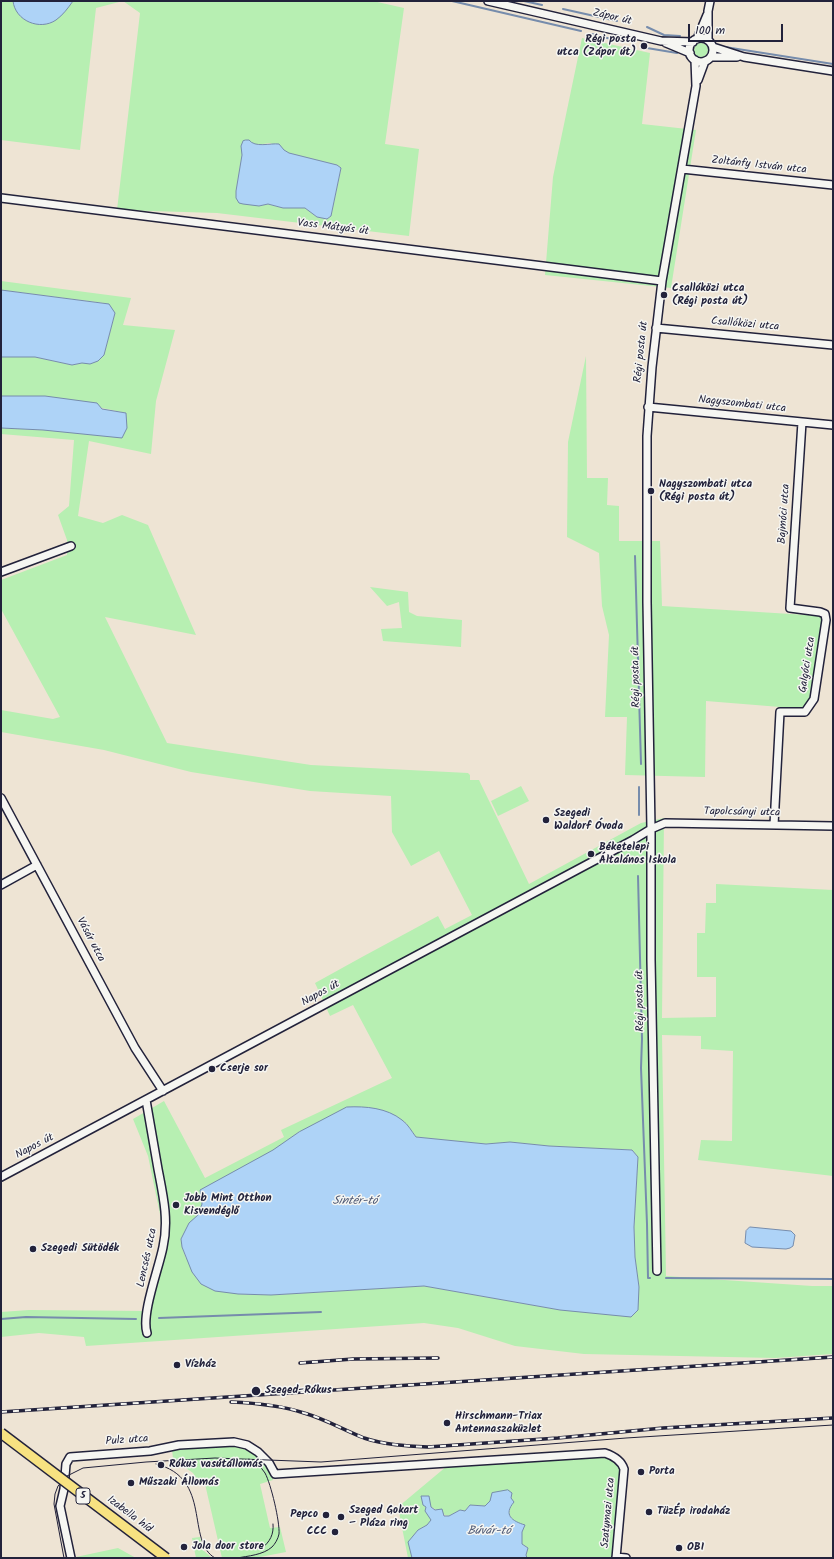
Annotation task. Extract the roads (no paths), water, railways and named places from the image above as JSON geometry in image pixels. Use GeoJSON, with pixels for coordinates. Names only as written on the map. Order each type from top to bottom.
{"type":"FeatureCollection","features":[{"type":"Feature","properties":{"kind":"main road","name":"Izabella híd"},"geometry":{"type":"LineString","coordinates":[[1,1433],[166,1558]]}},
{"type":"Feature","properties":{"kind":"street","name":"Zápor út"},"geometry":{"type":"LineString","coordinates":[[488,1],[661,41],[690,53]]}},
{"type":"Feature","properties":{"kind":"street"},"geometry":{"type":"LineString","coordinates":[[710,1],[708,11],[695,40],[690,47],[690,53],[696,60],[744,57],[833,70]]}},
{"type":"Feature","properties":{"kind":"street"},"geometry":{"type":"LineString","coordinates":[[708,11],[711,44],[708,59]]}},
{"type":"Feature","properties":{"kind":"street"},"geometry":{"type":"LineString","coordinates":[[695,40],[701,38],[711,44],[744,57]]}},
{"type":"Feature","properties":{"kind":"street","name":"Zápor út"},"geometry":{"type":"LineString","coordinates":[[661,41],[695,40]]}},
{"type":"Feature","properties":{"kind":"street","name":"Régi posta út"},"geometry":{"type":"LineString","coordinates":[[696,86],[708,59]]}},
{"type":"Feature","properties":{"kind":"street","name":"Régi posta út"},"geometry":{"type":"LineString","coordinates":[[657,1271],[651,960],[651,829],[647,602],[647,436],[648,406],[662,281],[696,86],[696,60]]}},
{"type":"Feature","properties":{"kind":"street","name":"Zoltánfy István utca"},"geometry":{"type":"LineString","coordinates":[[682,169],[833,185]]}},
{"type":"Feature","properties":{"kind":"street","name":"Vass Mátyás út"},"geometry":{"type":"LineString","coordinates":[[1,198],[662,281]]}},
{"type":"Feature","properties":{"kind":"street","name":"Csallóközi utca"},"geometry":{"type":"LineString","coordinates":[[656,328],[833,344]]}},
{"type":"Feature","properties":{"kind":"street","name":"Nagyszombati utca"},"geometry":{"type":"LineString","coordinates":[[648,406],[833,425]]}},
{"type":"Feature","properties":{"kind":"street","name":"Bajmóci utca"},"geometry":{"type":"LineString","coordinates":[[790,608],[802,422]]}},
{"type":"Feature","properties":{"kind":"street"},"geometry":{"type":"LineString","coordinates":[[1,572],[71,546]]}},
{"type":"Feature","properties":{"kind":"street","name":"Galgóci utca"},"geometry":{"type":"LineString","coordinates":[[774,825],[780,712],[806,712],[814,699],[826,620],[825,614],[820,612],[790,608]]}},
{"type":"Feature","properties":{"kind":"street","name":"Vásár utca"},"geometry":{"type":"LineString","coordinates":[[1,798],[135,1048],[163,1091]]}},
{"type":"Feature","properties":{"kind":"street","name":"Tapolcsányi utca"},"geometry":{"type":"LineString","coordinates":[[651,829],[665,823],[833,826]]}},
{"type":"Feature","properties":{"kind":"street","name":"Napos út"},"geometry":{"type":"LineString","coordinates":[[1,1177],[633,840],[651,829]]}},
{"type":"Feature","properties":{"kind":"street"},"geometry":{"type":"LineString","coordinates":[[1,885],[37,865]]}},
{"type":"Feature","properties":{"kind":"street","name":"Lencsés utca"},"geometry":{"type":"LineString","coordinates":[[146,1100],[166,1214],[166,1234],[148,1306],[146,1330]]}},
{"type":"Feature","properties":{"kind":"street","name":"Pulz utca"},"geometry":{"type":"LineString","coordinates":[[71,1558],[60,1506],[64,1489],[66,1464],[70,1457],[150,1451],[179,1445],[234,1442],[247,1445],[258,1452],[269,1463],[275,1474]]}},
{"type":"Feature","properties":{"kind":"street","name":"Szatymazi utca"},"geometry":{"type":"LineString","coordinates":[[275,1474],[599,1452],[611,1454],[622,1464],[624,1469],[616,1557]]}},
{"type":"Feature","properties":{"kind":"street"},"geometry":{"type":"LineString","coordinates":[[616,1557],[626,1558]]}},
{"type":"Feature","properties":{"kind":"water"},"geometry":{"type":"Polygon","coordinates":[[[13,1],[73,1],[56,20],[50,23],[36,24],[23,19],[18,14],[13,1]]]}},
{"type":"Feature","properties":{"kind":"water"},"geometry":{"type":"Polygon","coordinates":[[[246,140],[259,145],[279,144],[289,153],[337,165],[341,168],[331,216],[327,219],[317,217],[305,208],[283,208],[268,204],[259,206],[239,203],[236,198],[236,191],[242,155],[241,146],[243,141],[246,140]]]}},
{"type":"Feature","properties":{"kind":"water"},"geometry":{"type":"Polygon","coordinates":[[[1,290],[109,304],[115,313],[104,355],[98,361],[90,364],[82,363],[72,365],[35,357],[1,357],[1,290]]]}},
{"type":"Feature","properties":{"kind":"water"},"geometry":{"type":"Polygon","coordinates":[[[1,396],[45,396],[97,403],[102,409],[126,413],[127,428],[122,438],[43,430],[1,428],[1,396]]]}},
{"type":"Feature","properties":{"kind":"water","name":"Sintér-tó"},"geometry":{"type":"Polygon","coordinates":[[[347,1107],[362,1107],[383,1110],[390,1113],[404,1122],[416,1137],[486,1144],[510,1142],[549,1146],[632,1150],[638,1157],[634,1227],[635,1257],[639,1287],[638,1310],[631,1317],[560,1310],[424,1286],[271,1295],[238,1294],[215,1291],[201,1284],[192,1272],[182,1247],[181,1239],[189,1223],[198,1215],[202,1204],[200,1190],[273,1150],[299,1132],[347,1107]]]}},
{"type":"Feature","properties":{"kind":"water"},"geometry":{"type":"Polygon","coordinates":[[[750,1227],[791,1231],[795,1235],[793,1246],[786,1249],[752,1247],[745,1243],[746,1231],[750,1227]]]}},
{"type":"Feature","properties":{"kind":"water","name":"Búvár-tó"},"geometry":{"type":"Polygon","coordinates":[[[508,1490],[512,1493],[511,1498],[514,1502],[509,1511],[510,1517],[516,1522],[525,1525],[522,1532],[522,1544],[528,1548],[526,1555],[527,1558],[412,1558],[408,1542],[418,1530],[427,1525],[431,1520],[425,1511],[426,1507],[423,1505],[421,1496],[429,1496],[431,1507],[435,1510],[442,1509],[444,1516],[449,1516],[460,1510],[465,1511],[470,1505],[485,1506],[490,1501],[492,1493],[508,1490]]]}},
{"type":"Feature","properties":{"kind":"waterway"},"geometry":{"type":"LineString","coordinates":[[452,1],[581,31]]}},
{"type":"Feature","properties":{"kind":"waterway"},"geometry":{"type":"LineString","coordinates":[[524,1],[542,5]]}},
{"type":"Feature","properties":{"kind":"waterway"},"geometry":{"type":"LineString","coordinates":[[563,9],[617,21]]}},
{"type":"Feature","properties":{"kind":"waterway"},"geometry":{"type":"LineString","coordinates":[[647,27],[664,35],[680,36]]}},
{"type":"Feature","properties":{"kind":"waterway"},"geometry":{"type":"LineString","coordinates":[[592,34],[615,40]]}},
{"type":"Feature","properties":{"kind":"waterway"},"geometry":{"type":"LineString","coordinates":[[725,47],[833,64]]}},
{"type":"Feature","properties":{"kind":"waterway"},"geometry":{"type":"LineString","coordinates":[[647,48],[677,53]]}},
{"type":"Feature","properties":{"kind":"waterway"},"geometry":{"type":"LineString","coordinates":[[635,556],[641,764]]}},
{"type":"Feature","properties":{"kind":"waterway"},"geometry":{"type":"LineString","coordinates":[[639,787],[639,815]]}},
{"type":"Feature","properties":{"kind":"waterway"},"geometry":{"type":"LineString","coordinates":[[638,876],[642,1039],[641,1068],[648,1278],[650,1278]]}},
{"type":"Feature","properties":{"kind":"waterway"},"geometry":{"type":"LineString","coordinates":[[666,1278],[833,1279]]}},
{"type":"Feature","properties":{"kind":"waterway"},"geometry":{"type":"LineString","coordinates":[[159,1318],[321,1312]]}},
{"type":"Feature","properties":{"kind":"waterway"},"geometry":{"type":"LineString","coordinates":[[1,1319],[26,1317],[136,1319]]}},
{"type":"Feature","properties":{"kind":"tram line"},"geometry":{"type":"LineString","coordinates":[[64,1558],[54,1504],[55,1494],[58,1486],[67,1476],[83,1468],[146,1462],[215,1458],[321,1462],[626,1438],[833,1425]]}},
{"type":"Feature","properties":{"kind":"tram line"},"geometry":{"type":"LineString","coordinates":[[237,1558],[255,1555],[268,1550],[275,1543],[279,1534],[277,1512],[267,1478],[260,1467],[249,1459]]}},
{"type":"Feature","properties":{"kind":"tram line"},"geometry":{"type":"LineString","coordinates":[[156,1464],[174,1471],[185,1482],[192,1495],[201,1538],[206,1550],[215,1558]]}},
{"type":"Feature","properties":{"kind":"tram line"},"geometry":{"type":"LineString","coordinates":[[262,1548],[271,1538],[273,1524]]}},
{"type":"Feature","properties":{"kind":"railway"},"geometry":{"type":"LineString","coordinates":[[1,1412],[833,1357]]}},
{"type":"Feature","properties":{"kind":"railway"},"geometry":{"type":"LineString","coordinates":[[300,1363],[353,1359],[438,1358]]}},
{"type":"Feature","properties":{"kind":"railway"},"geometry":{"type":"LineString","coordinates":[[231,1402],[286,1408],[319,1418],[364,1438],[396,1445],[428,1447],[558,1438],[663,1428],[833,1418]]}},
{"type":"Feature","properties":{"kind":"place","name":"Régi posta utca (Zápor út)"},"geometry":{"type":"Point","coordinates":[644,46]}},
{"type":"Feature","properties":{"kind":"place","name":"Csallóközi utca (Régi posta út)"},"geometry":{"type":"Point","coordinates":[664,295]}},
{"type":"Feature","properties":{"kind":"place","name":"Nagyszombati utca (Régi posta út)"},"geometry":{"type":"Point","coordinates":[651,491]}},
{"type":"Feature","properties":{"kind":"place","name":"Szegedi Waldorf Óvoda"},"geometry":{"type":"Point","coordinates":[546,820]}},
{"type":"Feature","properties":{"kind":"place","name":"Béketelepi Általános Iskola"},"geometry":{"type":"Point","coordinates":[591,854]}},
{"type":"Feature","properties":{"kind":"place","name":"Cserje sor"},"geometry":{"type":"Point","coordinates":[212,1069]}},
{"type":"Feature","properties":{"kind":"place","name":"Jobb Mint Otthon Kisvendéglő"},"geometry":{"type":"Point","coordinates":[176,1205]}},
{"type":"Feature","properties":{"kind":"place","name":"Szegedi Sütödék"},"geometry":{"type":"Point","coordinates":[33,1249]}},
{"type":"Feature","properties":{"kind":"place","name":"Vízház"},"geometry":{"type":"Point","coordinates":[177,1365]}},
{"type":"Feature","properties":{"kind":"place","name":"Szeged-Rókus"},"geometry":{"type":"Point","coordinates":[256,1391]}},
{"type":"Feature","properties":{"kind":"place","name":"Hirschmann-Triax Antennaszaküzlet"},"geometry":{"type":"Point","coordinates":[447,1423]}},
{"type":"Feature","properties":{"kind":"place","name":"Rókus vasútállomás"},"geometry":{"type":"Point","coordinates":[161,1465]}},
{"type":"Feature","properties":{"kind":"place","name":"Porta"},"geometry":{"type":"Point","coordinates":[641,1472]}},
{"type":"Feature","properties":{"kind":"place","name":"Műszaki Állomás"},"geometry":{"type":"Point","coordinates":[131,1483]}},
{"type":"Feature","properties":{"kind":"place","name":"TüzÉp irodaház"},"geometry":{"type":"Point","coordinates":[649,1512]}},
{"type":"Feature","properties":{"kind":"place","name":"Pepco"},"geometry":{"type":"Point","coordinates":[326,1515]}},
{"type":"Feature","properties":{"kind":"place","name":"Szeged Gokart – Pláza ring"},"geometry":{"type":"Point","coordinates":[341,1517]}},
{"type":"Feature","properties":{"kind":"place","name":"CCC"},"geometry":{"type":"Point","coordinates":[335,1532]}},
{"type":"Feature","properties":{"kind":"place","name":"Jola door store"},"geometry":{"type":"Point","coordinates":[184,1547]}},
{"type":"Feature","properties":{"kind":"place","name":"OBI"},"geometry":{"type":"Point","coordinates":[679,1548]}}]}
